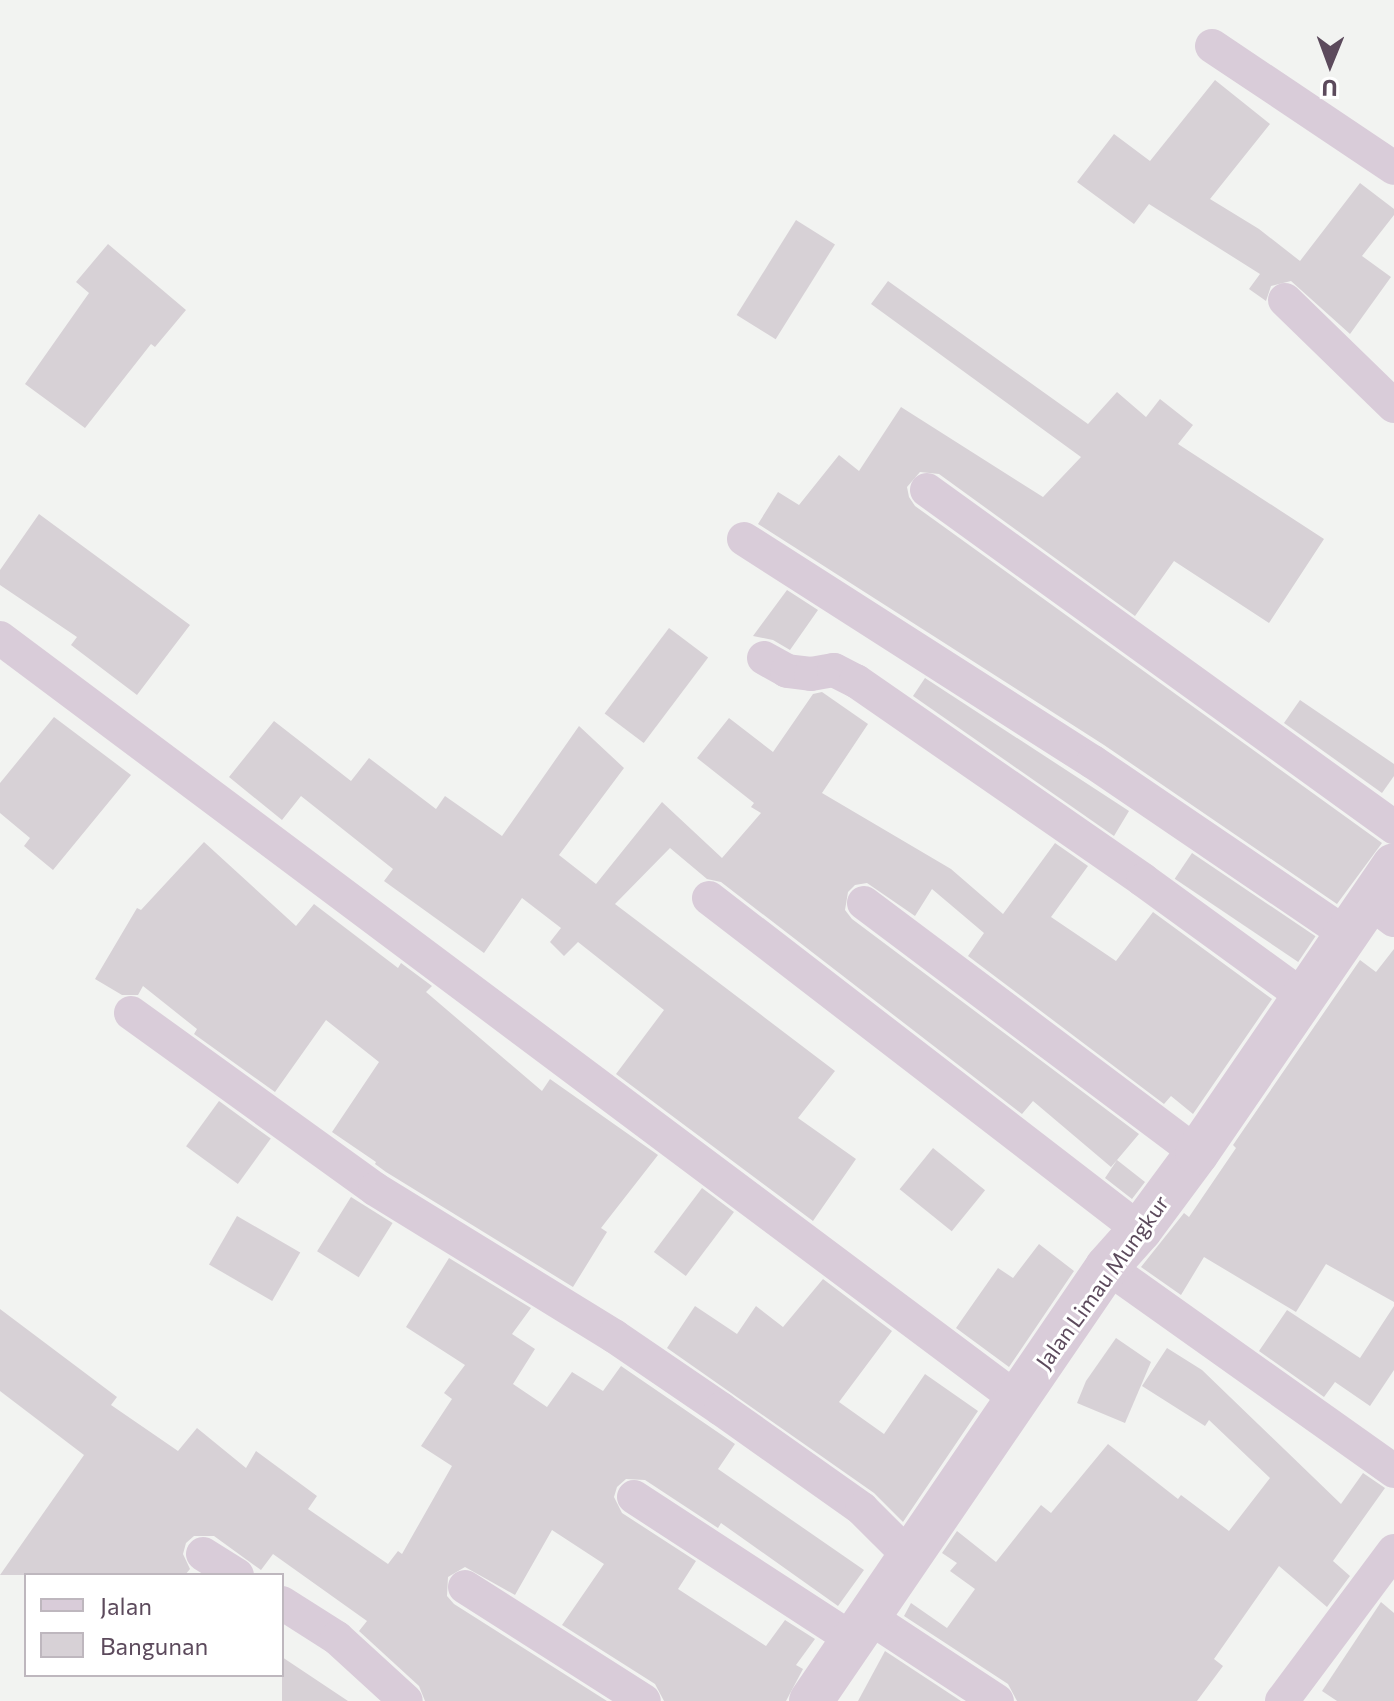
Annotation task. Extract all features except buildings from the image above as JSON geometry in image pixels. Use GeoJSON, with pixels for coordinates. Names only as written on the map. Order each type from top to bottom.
{"type":"FeatureCollection","features":[{"type":"Feature","properties":{"kind":"street"},"geometry":{"type":"LineString","coordinates":[[1212,46],[1394,168]]}},
{"type":"Feature","properties":{"kind":"street"},"geometry":{"type":"LineString","coordinates":[[1285,300],[1394,406]]}},
{"type":"Feature","properties":{"kind":"street"},"geometry":{"type":"LineString","coordinates":[[927,490],[1394,827]]}},
{"type":"Feature","properties":{"kind":"street"},"geometry":{"type":"LineString","coordinates":[[744,539],[1093,762],[1370,919]]}},
{"type":"Feature","properties":{"kind":"street"},"geometry":{"type":"LineString","coordinates":[[0,638],[1017,1399]]}},
{"type":"Feature","properties":{"kind":"street"},"geometry":{"type":"LineString","coordinates":[[764,658],[787,671],[811,674],[834,670],[856,681],[1143,880],[1304,997]]}},
{"type":"Feature","properties":{"kind":"street","name":"Jalan Limau Mungkur"},"geometry":{"type":"LineString","coordinates":[[811,1701],[1107,1267],[1140,1230],[1197,1153],[1304,997],[1370,919],[1394,865]]}},
{"type":"Feature","properties":{"kind":"street"},"geometry":{"type":"LineString","coordinates":[[709,898],[1140,1230]]}},
{"type":"Feature","properties":{"kind":"street"},"geometry":{"type":"LineString","coordinates":[[864,903],[1197,1153]]}},
{"type":"Feature","properties":{"kind":"street"},"geometry":{"type":"LineString","coordinates":[[131,1013],[375,1189],[614,1336],[721,1409],[862,1509],[910,1557]]}},
{"type":"Feature","properties":{"kind":"street"},"geometry":{"type":"LineString","coordinates":[[1107,1267],[1394,1471]]}},
{"type":"Feature","properties":{"kind":"street"},"geometry":{"type":"LineString","coordinates":[[634,1497],[861,1628],[997,1701]]}},
{"type":"Feature","properties":{"kind":"street"},"geometry":{"type":"LineString","coordinates":[[1282,1701],[1394,1551]]}},
{"type":"Feature","properties":{"kind":"street"},"geometry":{"type":"LineString","coordinates":[[203,1554],[234,1573]]}},
{"type":"Feature","properties":{"kind":"street"},"geometry":{"type":"LineString","coordinates":[[465,1587],[644,1701]]}},
{"type":"Feature","properties":{"kind":"street"},"geometry":{"type":"LineString","coordinates":[[284,1604],[337,1638],[394,1698]]}}]}
